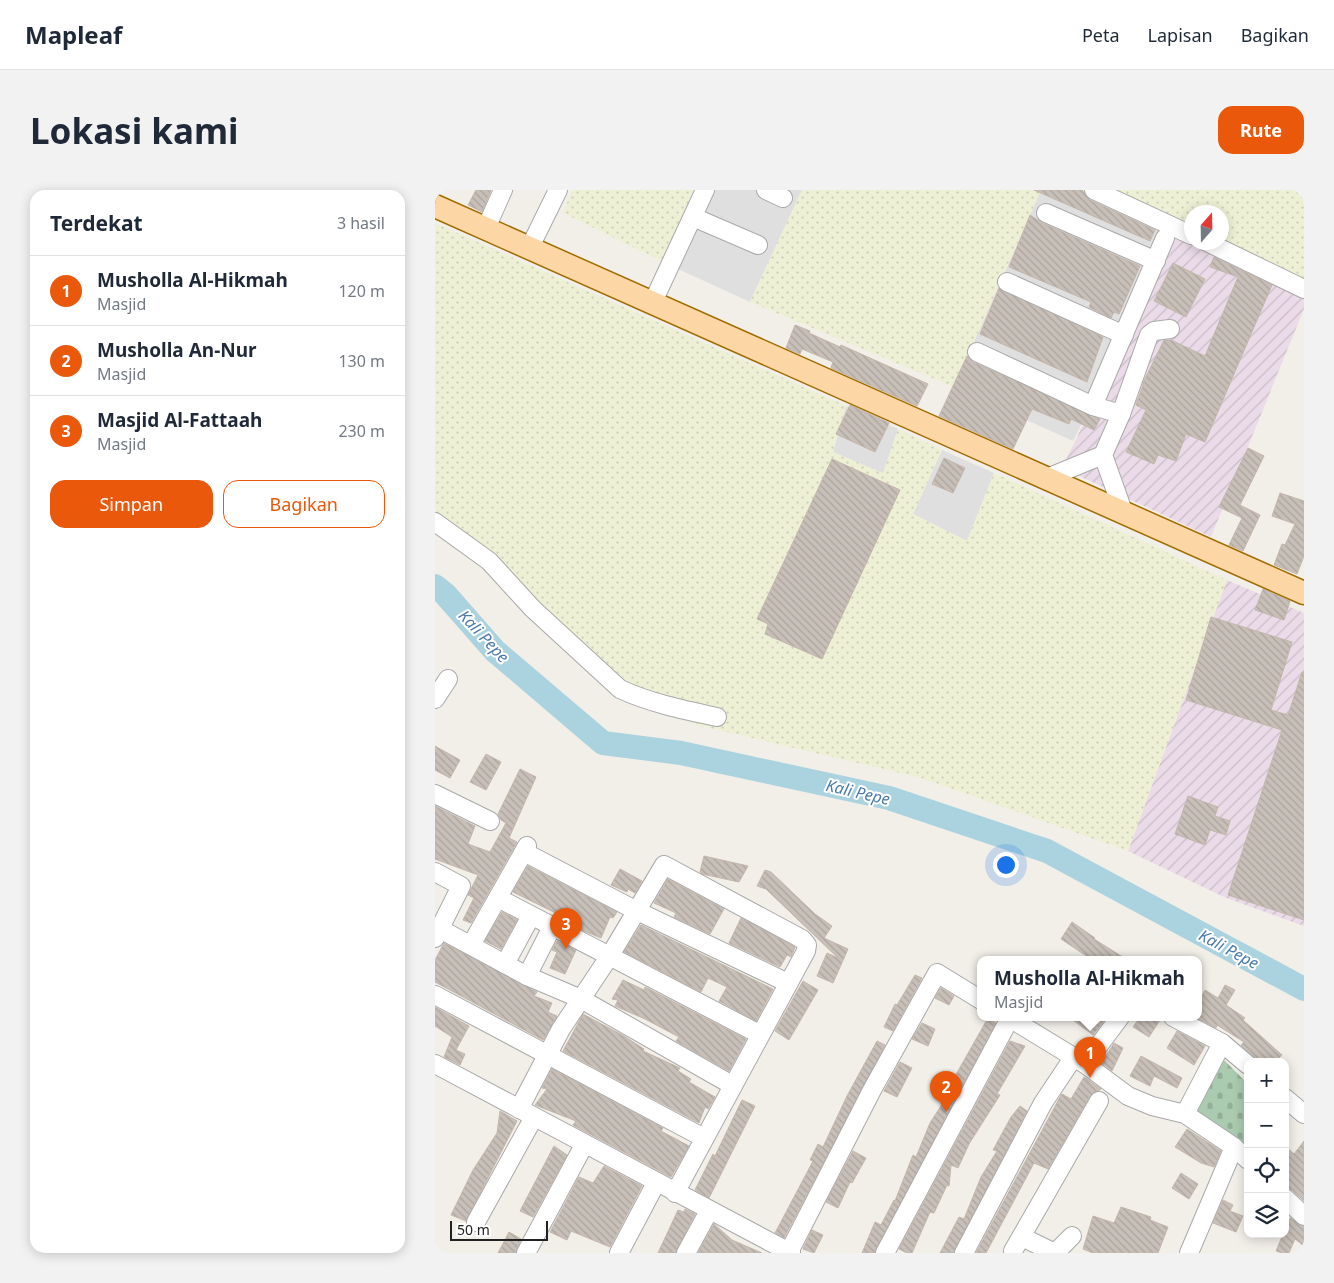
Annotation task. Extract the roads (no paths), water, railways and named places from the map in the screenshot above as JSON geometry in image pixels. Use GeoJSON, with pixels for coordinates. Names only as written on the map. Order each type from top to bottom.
{"type":"FeatureCollection","features":[{"type":"Feature","properties":{"kind":"main road"},"geometry":{"type":"LineString","coordinates":[[435,206],[1304,592]]}},
{"type":"Feature","properties":{"kind":"street"},"geometry":{"type":"LineString","coordinates":[[486,228],[503,190]]}},
{"type":"Feature","properties":{"kind":"street"},"geometry":{"type":"LineString","coordinates":[[530,248],[558,190]]}},
{"type":"Feature","properties":{"kind":"street"},"geometry":{"type":"LineString","coordinates":[[652,304],[705,190]]}},
{"type":"Feature","properties":{"kind":"street"},"geometry":{"type":"LineString","coordinates":[[765,190],[783,198]]}},
{"type":"Feature","properties":{"kind":"street"},"geometry":{"type":"LineString","coordinates":[[1094,190],[1184,232]]}},
{"type":"Feature","properties":{"kind":"street"},"geometry":{"type":"LineString","coordinates":[[1046,213],[1156,261]]}},
{"type":"Feature","properties":{"kind":"street"},"geometry":{"type":"LineString","coordinates":[[693,217],[758,245]]}},
{"type":"Feature","properties":{"kind":"street"},"geometry":{"type":"LineString","coordinates":[[1093,406],[1165,238]]}},
{"type":"Feature","properties":{"kind":"street"},"geometry":{"type":"LineString","coordinates":[[1224,250],[1304,289]]}},
{"type":"Feature","properties":{"kind":"street"},"geometry":{"type":"LineString","coordinates":[[1007,282],[1124,335]]}},
{"type":"Feature","properties":{"kind":"street"},"geometry":{"type":"LineString","coordinates":[[1123,511],[1103,455],[1121,414],[1149,335],[1153,331],[1170,329]]}},
{"type":"Feature","properties":{"kind":"street"},"geometry":{"type":"LineString","coordinates":[[977,352],[1093,406],[1121,414]]}},
{"type":"Feature","properties":{"kind":"street"},"geometry":{"type":"LineString","coordinates":[[1047,478],[1103,455]]}},
{"type":"Feature","properties":{"kind":"street"},"geometry":{"type":"LineString","coordinates":[[435,522],[489,561],[533,609],[619,688],[633,695],[683,710],[717,717]]}},
{"type":"Feature","properties":{"kind":"street"},"geometry":{"type":"LineString","coordinates":[[435,699],[448,680]]}},
{"type":"Feature","properties":{"kind":"street"},"geometry":{"type":"LineString","coordinates":[[435,794],[490,821]]}},
{"type":"Feature","properties":{"kind":"street"},"geometry":{"type":"LineString","coordinates":[[471,945],[526,849],[635,910],[788,983]]}},
{"type":"Feature","properties":{"kind":"street"},"geometry":{"type":"LineString","coordinates":[[476,1222],[526,1113],[547,1056],[609,957],[663,865],[802,939],[807,945],[806,952],[759,1034],[675,1193]]}},
{"type":"Feature","properties":{"kind":"street"},"geometry":{"type":"LineString","coordinates":[[435,872],[461,886],[437,934],[471,945],[527,976],[581,999],[732,1085]]}},
{"type":"Feature","properties":{"kind":"street"},"geometry":{"type":"LineString","coordinates":[[498,898],[759,1034]]}},
{"type":"Feature","properties":{"kind":"street"},"geometry":{"type":"LineString","coordinates":[[505,964],[531,916]]}},
{"type":"Feature","properties":{"kind":"street"},"geometry":{"type":"LineString","coordinates":[[527,976],[552,927]]}},
{"type":"Feature","properties":{"kind":"street"},"geometry":{"type":"LineString","coordinates":[[435,1064],[786,1252],[937,973],[977,998]]}},
{"type":"Feature","properties":{"kind":"street"},"geometry":{"type":"LineString","coordinates":[[435,995],[704,1138]]}},
{"type":"Feature","properties":{"kind":"street"},"geometry":{"type":"LineString","coordinates":[[885,1253],[1007,1021]]}},
{"type":"Feature","properties":{"kind":"street"},"geometry":{"type":"LineString","coordinates":[[1014,1021],[1079,1061],[1128,1096],[1152,1106],[1185,1114],[1234,1147],[1244,1156]]}},
{"type":"Feature","properties":{"kind":"street"},"geometry":{"type":"LineString","coordinates":[[964,1253],[1043,1103],[1116,1021]]}},
{"type":"Feature","properties":{"kind":"street"},"geometry":{"type":"LineString","coordinates":[[1181,1021],[1222,1043],[1244,1062]]}},
{"type":"Feature","properties":{"kind":"street"},"geometry":{"type":"LineString","coordinates":[[1185,1114],[1222,1043]]}},
{"type":"Feature","properties":{"kind":"street"},"geometry":{"type":"LineString","coordinates":[[1072,1236],[1055,1253],[1016,1249],[1099,1101]]}},
{"type":"Feature","properties":{"kind":"street"},"geometry":{"type":"LineString","coordinates":[[1289,1101],[1304,1114]]}},
{"type":"Feature","properties":{"kind":"street"},"geometry":{"type":"LineString","coordinates":[[526,1253],[584,1145]]}},
{"type":"Feature","properties":{"kind":"street"},"geometry":{"type":"LineString","coordinates":[[1189,1253],[1234,1147]]}},
{"type":"Feature","properties":{"kind":"street"},"geometry":{"type":"LineString","coordinates":[[619,1253],[657,1183]]}},
{"type":"Feature","properties":{"kind":"street"},"geometry":{"type":"LineString","coordinates":[[1289,1201],[1303,1213]]}},
{"type":"Feature","properties":{"kind":"street"},"geometry":{"type":"LineString","coordinates":[[686,1253],[709,1211]]}},
{"type":"Feature","properties":{"kind":"waterway","name":"Kali Pepe"},"geometry":{"type":"LineString","coordinates":[[435,586],[445,594],[495,651],[603,743],[681,753],[889,798],[1047,851],[1304,989]]}},
{"type":"Feature","properties":{"kind":"place","name":"Masjid Al-Fattaah"},"geometry":{"type":"Point","coordinates":[566,949]}},
{"type":"Feature","properties":{"kind":"place","name":"Musholla Al-Hikmah"},"geometry":{"type":"Point","coordinates":[1090,1078]}},
{"type":"Feature","properties":{"kind":"place","name":"Musholla An-Nur"},"geometry":{"type":"Point","coordinates":[946,1112]}}]}
